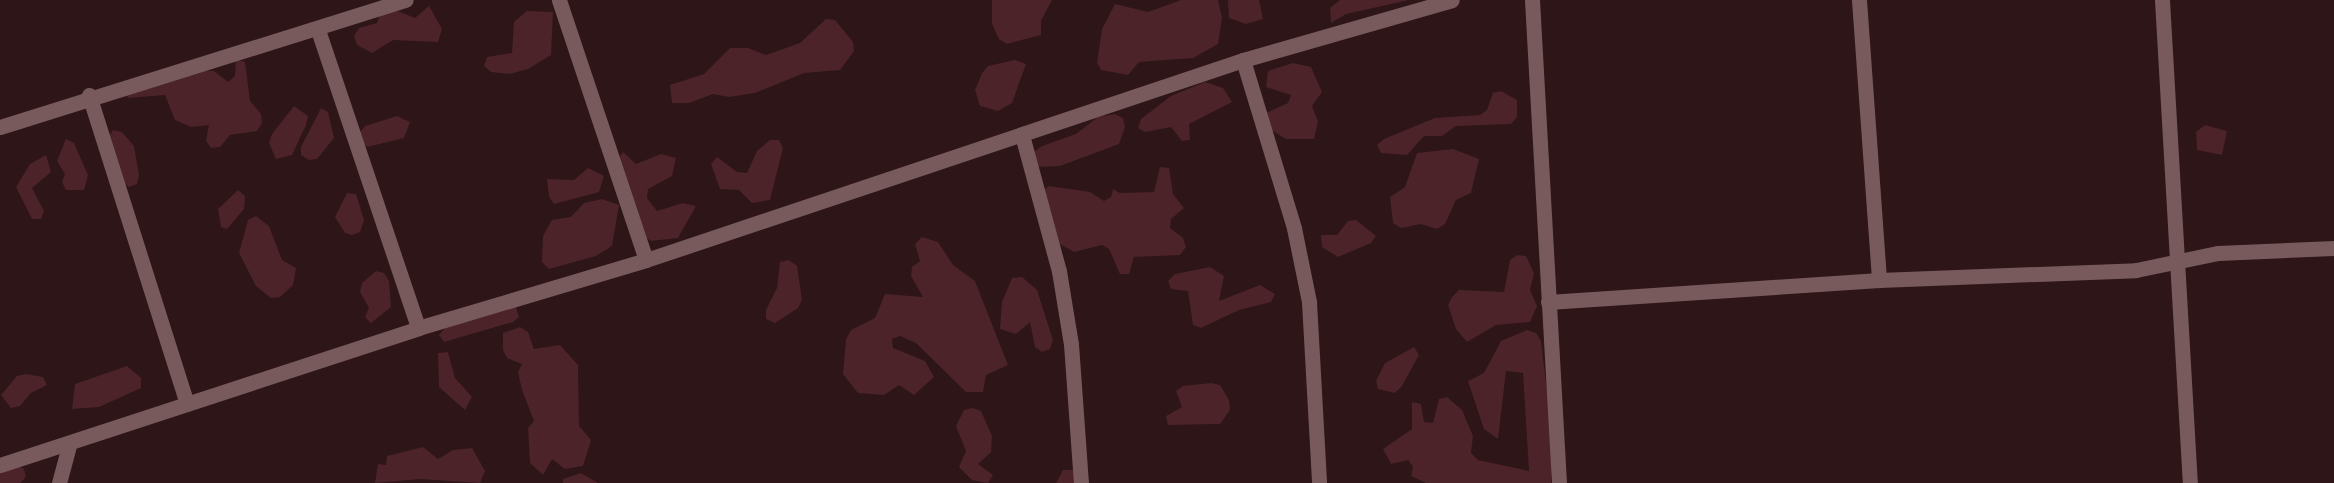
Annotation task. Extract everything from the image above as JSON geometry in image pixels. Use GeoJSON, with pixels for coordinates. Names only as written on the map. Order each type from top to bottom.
{"type":"FeatureCollection","features":[{"type":"Feature","properties":{"kind":"street"},"geometry":{"type":"LineString","coordinates":[[0,127],[89,96],[318,30],[406,0]]}},
{"type":"Feature","properties":{"kind":"street"},"geometry":{"type":"LineString","coordinates":[[559,0],[646,260]]}},
{"type":"Feature","properties":{"kind":"street"},"geometry":{"type":"LineString","coordinates":[[0,465],[69,444],[418,328],[646,260],[1243,60],[1452,0]]}},
{"type":"Feature","properties":{"kind":"street"},"geometry":{"type":"LineString","coordinates":[[1532,0],[1559,483]]}},
{"type":"Feature","properties":{"kind":"street"},"geometry":{"type":"LineString","coordinates":[[1859,0],[1879,280]]}},
{"type":"Feature","properties":{"kind":"street"},"geometry":{"type":"LineString","coordinates":[[2162,0],[2190,483]]}},
{"type":"Feature","properties":{"kind":"street"},"geometry":{"type":"LineString","coordinates":[[318,30],[418,328]]}},
{"type":"Feature","properties":{"kind":"street"},"geometry":{"type":"LineString","coordinates":[[1243,60],[1294,228],[1309,302],[1320,483]]}},
{"type":"Feature","properties":{"kind":"street"},"geometry":{"type":"LineString","coordinates":[[89,96],[187,404]]}},
{"type":"Feature","properties":{"kind":"street"},"geometry":{"type":"LineString","coordinates":[[1022,135],[1058,271],[1071,344],[1081,483]]}},
{"type":"Feature","properties":{"kind":"street"},"geometry":{"type":"LineString","coordinates":[[1548,302],[1879,280],[2136,270],[2218,253],[2334,248]]}},
{"type":"Feature","properties":{"kind":"street"},"geometry":{"type":"LineString","coordinates":[[59,483],[69,444]]}},
{"type":"Feature","properties":{"kind":"shaded area"},"geometry":{"type":"Polygon","coordinates":[[[992,0],[1052,0],[1041,21],[1041,35],[1007,44],[999,39],[992,24],[992,0]]]}},
{"type":"Feature","properties":{"kind":"shaded area"},"geometry":{"type":"Polygon","coordinates":[[[1181,0],[1218,0],[1222,18],[1218,44],[1193,58],[1139,62],[1128,75],[1101,70],[1097,63],[1102,29],[1115,4],[1148,12],[1181,0]]]}},
{"type":"Feature","properties":{"kind":"shaded area"},"geometry":{"type":"Polygon","coordinates":[[[1228,0],[1259,0],[1263,19],[1246,24],[1229,18],[1228,0]]]}},
{"type":"Feature","properties":{"kind":"shaded area"},"geometry":{"type":"Polygon","coordinates":[[[1340,0],[1409,0],[1346,14],[1331,23],[1330,8],[1340,0]]]}},
{"type":"Feature","properties":{"kind":"shaded area"},"geometry":{"type":"Polygon","coordinates":[[[429,6],[442,29],[438,42],[393,40],[372,53],[357,45],[354,36],[359,28],[377,23],[380,14],[398,11],[415,18],[429,6]]]}},
{"type":"Feature","properties":{"kind":"shaded area"},"geometry":{"type":"Polygon","coordinates":[[[527,11],[553,12],[551,55],[528,69],[510,74],[491,72],[484,66],[487,57],[512,53],[514,22],[527,11]]]}},
{"type":"Feature","properties":{"kind":"shaded area"},"geometry":{"type":"Polygon","coordinates":[[[826,19],[835,20],[853,42],[854,51],[840,70],[804,73],[755,93],[729,97],[713,94],[689,103],[672,103],[670,85],[704,74],[730,48],[748,48],[766,55],[800,43],[826,19]]]}},
{"type":"Feature","properties":{"kind":"shaded area"},"geometry":{"type":"Polygon","coordinates":[[[236,59],[245,62],[250,101],[261,114],[262,123],[257,131],[230,135],[220,147],[211,148],[206,141],[209,125],[191,127],[175,120],[165,95],[128,98],[125,90],[200,71],[214,71],[228,82],[235,76],[236,59]]]}},
{"type":"Feature","properties":{"kind":"shaded area"},"geometry":{"type":"Polygon","coordinates":[[[1015,60],[1026,64],[1012,103],[998,111],[980,106],[975,90],[982,73],[988,66],[1015,60]]]}},
{"type":"Feature","properties":{"kind":"shaded area"},"geometry":{"type":"Polygon","coordinates":[[[1293,63],[1311,67],[1322,92],[1312,106],[1318,122],[1314,139],[1286,139],[1271,130],[1264,114],[1288,103],[1291,95],[1266,87],[1268,71],[1293,63]]]}},
{"type":"Feature","properties":{"kind":"shaded area"},"geometry":{"type":"Polygon","coordinates":[[[1205,82],[1223,88],[1232,102],[1189,124],[1190,140],[1182,141],[1171,127],[1145,132],[1138,128],[1141,119],[1171,96],[1205,82]]]}},
{"type":"Feature","properties":{"kind":"shaded area"},"geometry":{"type":"Polygon","coordinates":[[[1501,91],[1517,100],[1517,117],[1511,124],[1456,126],[1442,136],[1424,136],[1407,155],[1381,153],[1377,145],[1384,139],[1435,118],[1480,115],[1487,110],[1493,93],[1501,91]]]}},
{"type":"Feature","properties":{"kind":"shaded area"},"geometry":{"type":"Polygon","coordinates":[[[294,106],[308,116],[306,125],[292,155],[276,159],[269,143],[272,134],[294,106]]]}},
{"type":"Feature","properties":{"kind":"shaded area"},"geometry":{"type":"Polygon","coordinates":[[[321,108],[328,112],[334,138],[317,159],[309,160],[301,155],[301,147],[321,108]]]}},
{"type":"Feature","properties":{"kind":"shaded area"},"geometry":{"type":"Polygon","coordinates":[[[1115,114],[1123,118],[1125,127],[1119,144],[1060,166],[1035,167],[1035,151],[1042,146],[1076,134],[1098,117],[1115,114]]]}},
{"type":"Feature","properties":{"kind":"shaded area"},"geometry":{"type":"Polygon","coordinates":[[[397,116],[410,122],[404,138],[367,147],[360,141],[359,133],[365,126],[397,116]]]}},
{"type":"Feature","properties":{"kind":"shaded area"},"geometry":{"type":"Polygon","coordinates":[[[2205,125],[2227,131],[2222,155],[2197,150],[2196,132],[2205,125]]]}},
{"type":"Feature","properties":{"kind":"shaded area"},"geometry":{"type":"Polygon","coordinates":[[[113,130],[122,132],[134,146],[139,175],[137,184],[129,187],[122,181],[108,138],[113,130]]]}},
{"type":"Feature","properties":{"kind":"shaded area"},"geometry":{"type":"Polygon","coordinates":[[[66,139],[74,143],[88,175],[84,190],[66,190],[62,182],[65,174],[57,161],[66,139]]]}},
{"type":"Feature","properties":{"kind":"shaded area"},"geometry":{"type":"Polygon","coordinates":[[[770,140],[779,140],[783,148],[770,200],[752,203],[739,190],[720,189],[711,164],[717,157],[737,172],[747,173],[757,151],[770,140]]]}},
{"type":"Feature","properties":{"kind":"shaded area"},"geometry":{"type":"Polygon","coordinates":[[[1453,149],[1479,159],[1471,193],[1456,200],[1445,224],[1437,229],[1421,224],[1401,228],[1393,223],[1390,197],[1405,187],[1417,153],[1453,149]]]}},
{"type":"Feature","properties":{"kind":"shaded area"},"geometry":{"type":"Polygon","coordinates":[[[623,152],[636,164],[661,154],[676,158],[672,176],[648,189],[647,198],[657,211],[683,203],[696,206],[678,238],[651,241],[644,236],[618,159],[623,152]]]}},
{"type":"Feature","properties":{"kind":"shaded area"},"geometry":{"type":"Polygon","coordinates":[[[46,155],[51,172],[32,188],[44,211],[41,219],[32,219],[16,187],[30,164],[46,155]]]}},
{"type":"Feature","properties":{"kind":"shaded area"},"geometry":{"type":"Polygon","coordinates":[[[1160,167],[1169,168],[1173,194],[1184,208],[1171,219],[1170,228],[1183,238],[1186,247],[1180,255],[1134,257],[1129,274],[1120,274],[1109,249],[1102,245],[1074,252],[1058,243],[1042,191],[1049,186],[1090,192],[1104,201],[1111,197],[1113,189],[1120,193],[1154,192],[1160,167]]]}},
{"type":"Feature","properties":{"kind":"shaded area"},"geometry":{"type":"Polygon","coordinates":[[[588,168],[604,176],[599,192],[554,204],[549,197],[547,179],[574,180],[588,168]]]}},
{"type":"Feature","properties":{"kind":"shaded area"},"geometry":{"type":"Polygon","coordinates":[[[238,190],[245,196],[244,209],[227,229],[221,227],[218,209],[238,190]]]}},
{"type":"Feature","properties":{"kind":"shaded area"},"geometry":{"type":"Polygon","coordinates":[[[347,193],[356,194],[364,220],[360,232],[352,235],[345,233],[335,217],[347,193]]]}},
{"type":"Feature","properties":{"kind":"shaded area"},"geometry":{"type":"Polygon","coordinates":[[[602,199],[619,205],[612,246],[596,256],[549,269],[542,262],[543,236],[552,220],[571,217],[584,203],[602,199]]]}},
{"type":"Feature","properties":{"kind":"shaded area"},"geometry":{"type":"Polygon","coordinates":[[[256,216],[269,226],[282,260],[296,268],[293,285],[280,297],[271,298],[256,286],[239,253],[248,220],[256,216]]]}},
{"type":"Feature","properties":{"kind":"shaded area"},"geometry":{"type":"Polygon","coordinates":[[[1356,220],[1376,236],[1371,243],[1338,257],[1322,247],[1321,235],[1337,235],[1348,221],[1356,220]]]}},
{"type":"Feature","properties":{"kind":"shaded area"},"geometry":{"type":"Polygon","coordinates":[[[922,237],[938,242],[953,265],[975,281],[1008,365],[986,375],[983,392],[966,392],[916,343],[900,336],[892,339],[893,348],[925,361],[934,377],[914,395],[899,385],[884,395],[858,393],[843,374],[846,339],[851,330],[875,318],[885,294],[923,297],[911,276],[912,267],[920,261],[915,244],[922,237]]]}},
{"type":"Feature","properties":{"kind":"shaded area"},"geometry":{"type":"Polygon","coordinates":[[[1517,255],[1526,256],[1534,273],[1530,290],[1537,306],[1530,322],[1496,325],[1467,342],[1456,329],[1448,305],[1452,297],[1459,290],[1504,292],[1510,260],[1517,255]]]}},
{"type":"Feature","properties":{"kind":"shaded area"},"geometry":{"type":"Polygon","coordinates":[[[789,260],[797,266],[802,300],[798,308],[775,323],[766,319],[766,310],[777,288],[780,262],[789,260]]]}},
{"type":"Feature","properties":{"kind":"shaded area"},"geometry":{"type":"Polygon","coordinates":[[[1210,267],[1224,276],[1219,301],[1260,285],[1275,294],[1271,302],[1239,310],[1201,328],[1193,325],[1188,291],[1171,289],[1168,281],[1175,274],[1210,267]]]}},
{"type":"Feature","properties":{"kind":"shaded area"},"geometry":{"type":"Polygon","coordinates":[[[376,271],[384,273],[389,281],[391,307],[371,323],[365,317],[369,308],[360,292],[362,283],[376,271]]]}},
{"type":"Feature","properties":{"kind":"shaded area"},"geometry":{"type":"Polygon","coordinates":[[[1022,277],[1037,290],[1053,340],[1050,349],[1042,352],[1035,347],[1030,322],[1016,334],[1000,329],[1002,302],[1012,278],[1022,277]]]}},
{"type":"Feature","properties":{"kind":"shaded area"},"geometry":{"type":"Polygon","coordinates":[[[515,304],[519,317],[513,322],[444,342],[439,335],[445,328],[515,304]]]}},
{"type":"Feature","properties":{"kind":"shaded area"},"geometry":{"type":"Polygon","coordinates":[[[520,327],[528,332],[534,349],[560,345],[578,365],[579,426],[591,440],[583,466],[565,469],[552,459],[543,475],[530,463],[528,428],[534,421],[522,390],[518,372],[522,364],[507,358],[503,350],[503,333],[520,327]]]}},
{"type":"Feature","properties":{"kind":"shaded area"},"geometry":{"type":"Polygon","coordinates":[[[1527,330],[1536,333],[1541,341],[1552,434],[1551,483],[1426,483],[1411,476],[1413,467],[1408,460],[1391,464],[1383,449],[1412,429],[1412,402],[1421,404],[1424,422],[1433,423],[1439,399],[1447,397],[1462,410],[1473,436],[1471,453],[1478,460],[1529,471],[1523,373],[1506,371],[1498,439],[1484,429],[1468,381],[1484,373],[1501,341],[1527,330]]]}},
{"type":"Feature","properties":{"kind":"shaded area"},"geometry":{"type":"Polygon","coordinates":[[[1414,347],[1419,355],[1402,386],[1395,393],[1378,389],[1376,381],[1385,363],[1414,347]]]}},
{"type":"Feature","properties":{"kind":"shaded area"},"geometry":{"type":"Polygon","coordinates":[[[448,352],[455,378],[472,397],[465,410],[439,387],[438,353],[448,352]]]}},
{"type":"Feature","properties":{"kind":"shaded area"},"geometry":{"type":"Polygon","coordinates":[[[127,366],[141,378],[141,388],[99,407],[72,409],[75,384],[127,366]]]}},
{"type":"Feature","properties":{"kind":"shaded area"},"geometry":{"type":"Polygon","coordinates":[[[26,374],[43,377],[47,385],[31,393],[20,406],[11,408],[1,395],[17,376],[26,374]]]}},
{"type":"Feature","properties":{"kind":"shaded area"},"geometry":{"type":"Polygon","coordinates":[[[1211,383],[1220,385],[1229,400],[1230,410],[1220,424],[1168,425],[1166,416],[1182,407],[1176,391],[1183,386],[1211,383]]]}},
{"type":"Feature","properties":{"kind":"shaded area"},"geometry":{"type":"Polygon","coordinates":[[[973,408],[981,411],[992,436],[991,452],[978,464],[993,475],[988,483],[972,480],[959,467],[966,451],[956,426],[964,410],[973,408]]]}},
{"type":"Feature","properties":{"kind":"shaded area"},"geometry":{"type":"Polygon","coordinates":[[[423,447],[438,459],[453,450],[472,448],[485,471],[480,483],[420,479],[375,483],[378,464],[386,465],[387,456],[423,447]]]}},
{"type":"Feature","properties":{"kind":"shaded area"},"geometry":{"type":"Polygon","coordinates":[[[16,464],[24,469],[26,477],[20,483],[0,483],[0,473],[16,464]]]}},
{"type":"Feature","properties":{"kind":"shaded area"},"geometry":{"type":"Polygon","coordinates":[[[1063,470],[1073,470],[1077,483],[1056,483],[1063,470]]]}},
{"type":"Feature","properties":{"kind":"shaded area"},"geometry":{"type":"Polygon","coordinates":[[[581,473],[598,483],[563,483],[563,479],[581,473]]]}}]}
